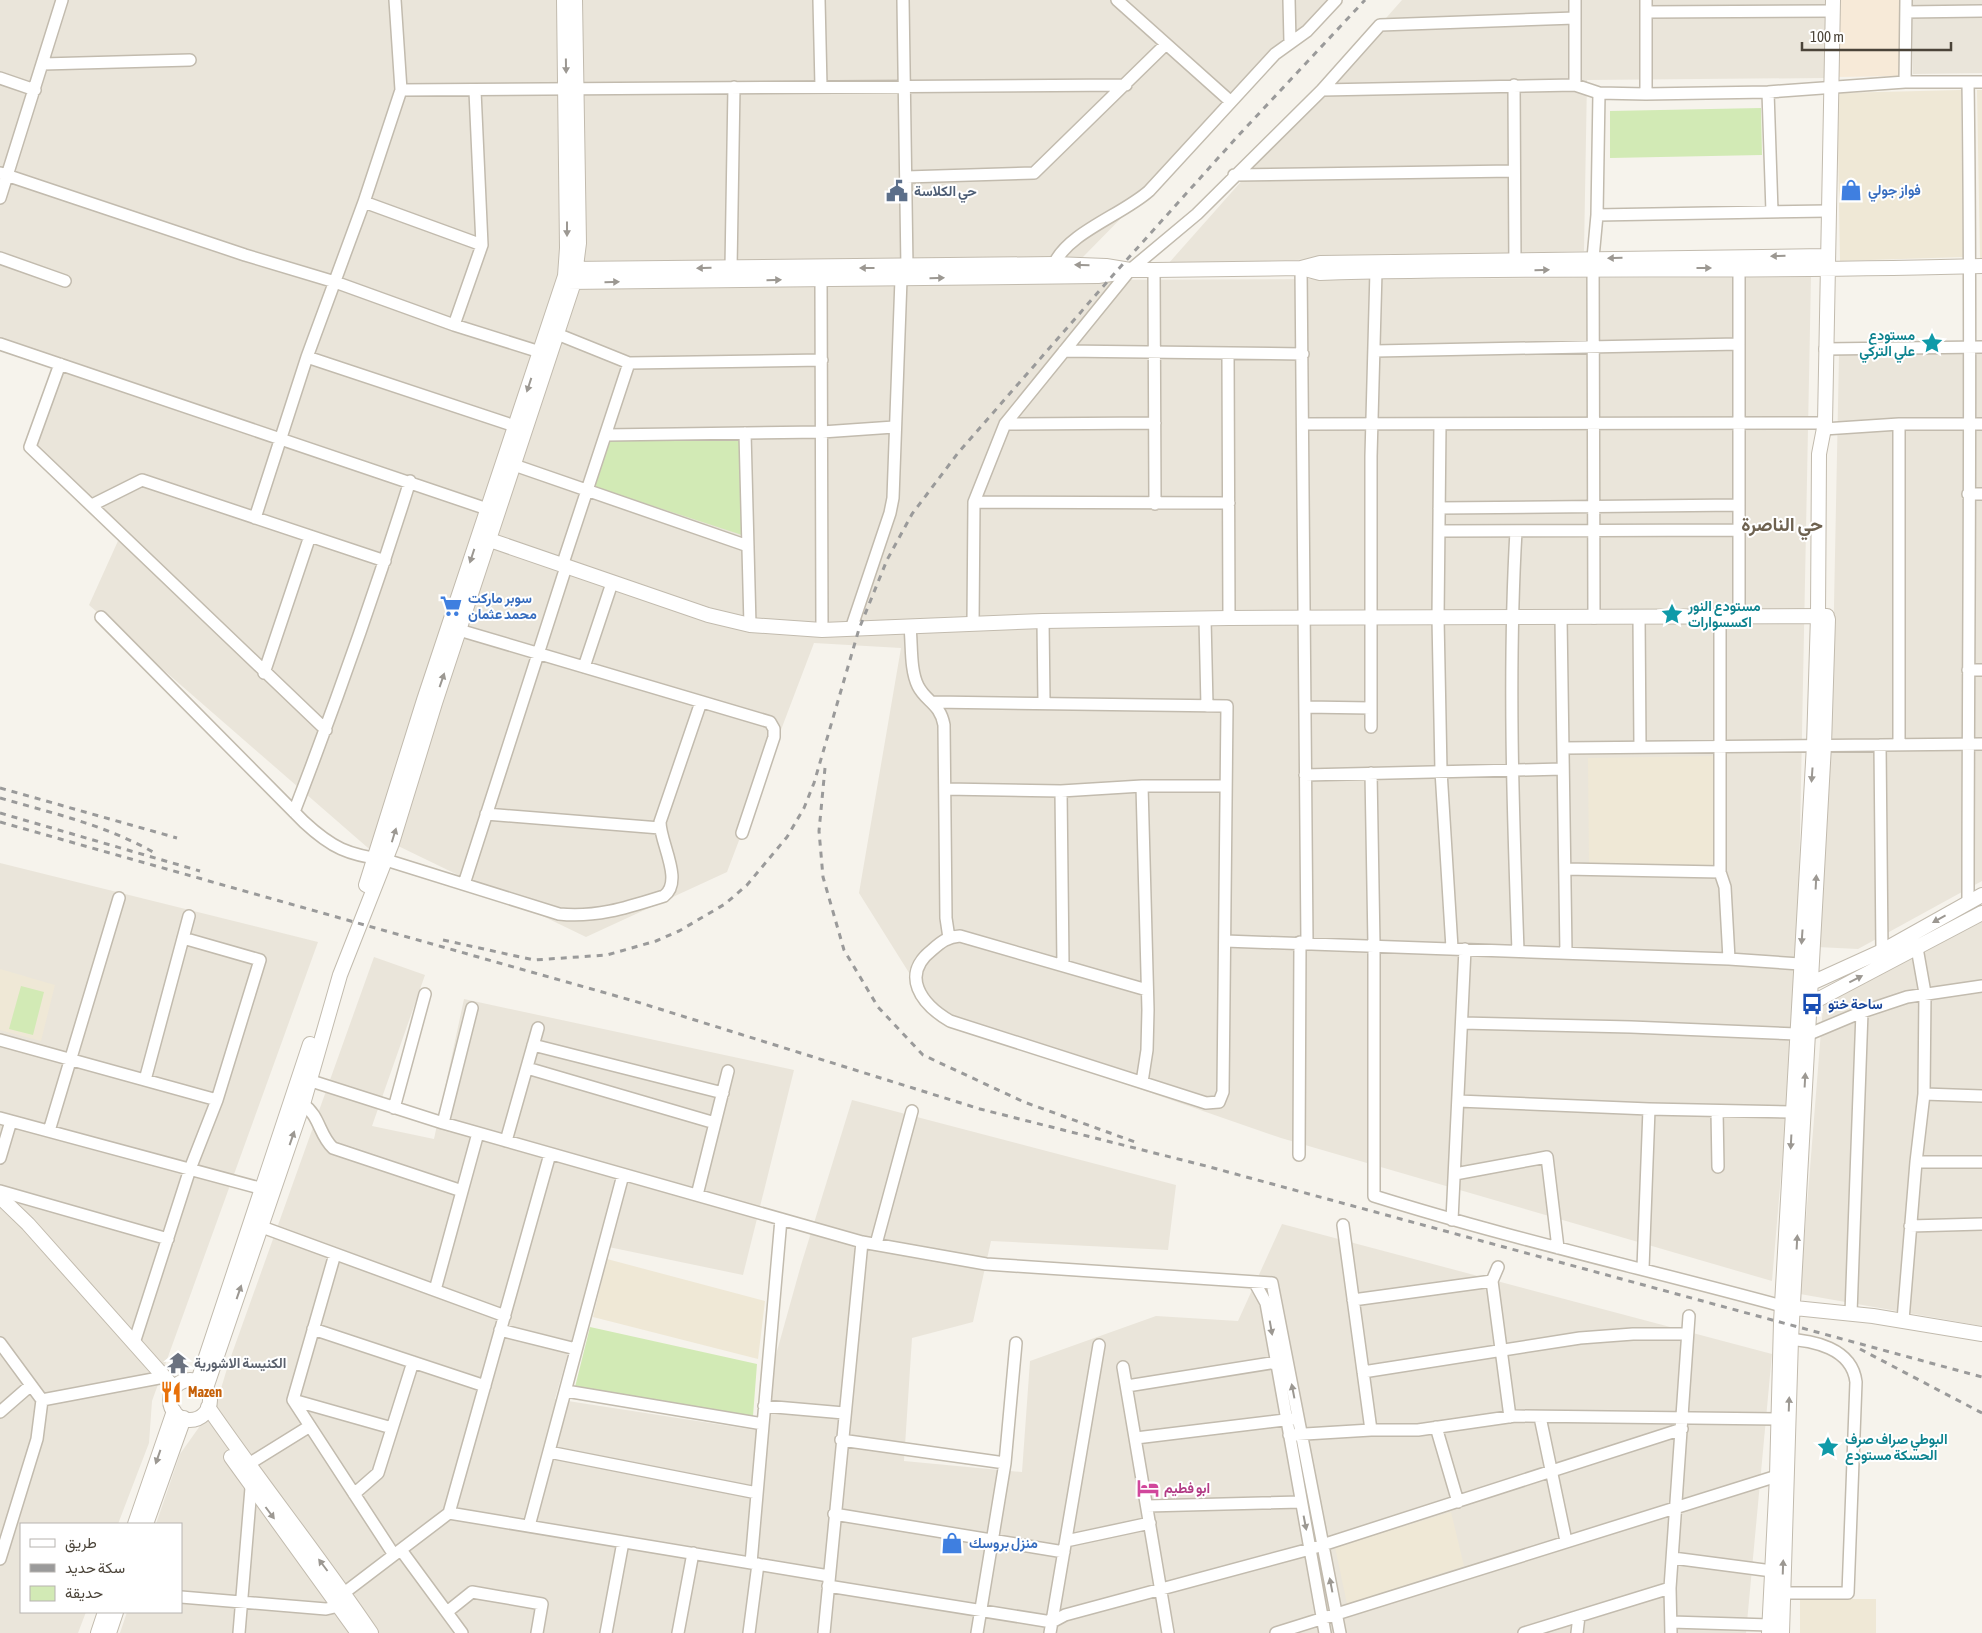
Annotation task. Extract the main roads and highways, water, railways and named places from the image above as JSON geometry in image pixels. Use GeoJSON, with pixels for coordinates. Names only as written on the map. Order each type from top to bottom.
{"type":"FeatureCollection","features":[{"type":"Feature","properties":{"kind":"railway"},"geometry":{"type":"LineString","coordinates":[[443,940],[534,960],[607,955],[656,941],[679,931],[725,904],[747,885],[787,837],[804,808],[814,783],[859,629],[887,560],[912,514],[958,453],[1114,274],[1237,137],[1365,0]]}},
{"type":"Feature","properties":{"kind":"railway"},"geometry":{"type":"LineString","coordinates":[[825,768],[819,831],[823,877],[844,950],[878,1007],[923,1055],[1024,1102],[1135,1142]]}},
{"type":"Feature","properties":{"kind":"railway"},"geometry":{"type":"LineString","coordinates":[[0,788],[177,838]]}},
{"type":"Feature","properties":{"kind":"railway"},"geometry":{"type":"LineString","coordinates":[[0,798],[97,827],[153,852]]}},
{"type":"Feature","properties":{"kind":"railway"},"geometry":{"type":"LineString","coordinates":[[0,813],[200,871]]}},
{"type":"Feature","properties":{"kind":"railway"},"geometry":{"type":"LineString","coordinates":[[0,822],[634,1001],[980,1109],[1206,1166],[1982,1377]]}},
{"type":"Feature","properties":{"kind":"railway"},"geometry":{"type":"LineString","coordinates":[[1860,1349],[1982,1413]]}},
{"type":"Feature","properties":{"kind":"place","name":"فواز جولي"},"geometry":{"type":"Point","coordinates":[1851,190]}},
{"type":"Feature","properties":{"kind":"place","name":"حي الكلاسة"},"geometry":{"type":"Point","coordinates":[897,191]}},
{"type":"Feature","properties":{"kind":"place","name":"مستودع علي التركي"},"geometry":{"type":"Point","coordinates":[1932,343]}},
{"type":"Feature","properties":{"kind":"place","name":"سوبر ماركت محمد عثمان"},"geometry":{"type":"Point","coordinates":[451,606]}},
{"type":"Feature","properties":{"kind":"place","name":"مستودع النور اكسسوارات"},"geometry":{"type":"Point","coordinates":[1672,614]}},
{"type":"Feature","properties":{"kind":"place","name":"ساحة ختو"},"geometry":{"type":"Point","coordinates":[1812,1004]}},
{"type":"Feature","properties":{"kind":"place","name":"الكنيسة الاشورية"},"geometry":{"type":"Point","coordinates":[178,1363]}},
{"type":"Feature","properties":{"kind":"place","name":"Mazen"},"geometry":{"type":"Point","coordinates":[171,1392]}},
{"type":"Feature","properties":{"kind":"place","name":"البوطي صراف صرف الحسكة مستودع"},"geometry":{"type":"Point","coordinates":[1828,1447]}},
{"type":"Feature","properties":{"kind":"place","name":"ابو فطيم"},"geometry":{"type":"Point","coordinates":[1148,1488]}},
{"type":"Feature","properties":{"kind":"place","name":"منزل بروسك"},"geometry":{"type":"Point","coordinates":[952,1543]}},
{"type":"Feature","properties":{"kind":"district","name":"حي الناصرة"},"geometry":{"type":"Point","coordinates":[1782,524]}}]}
